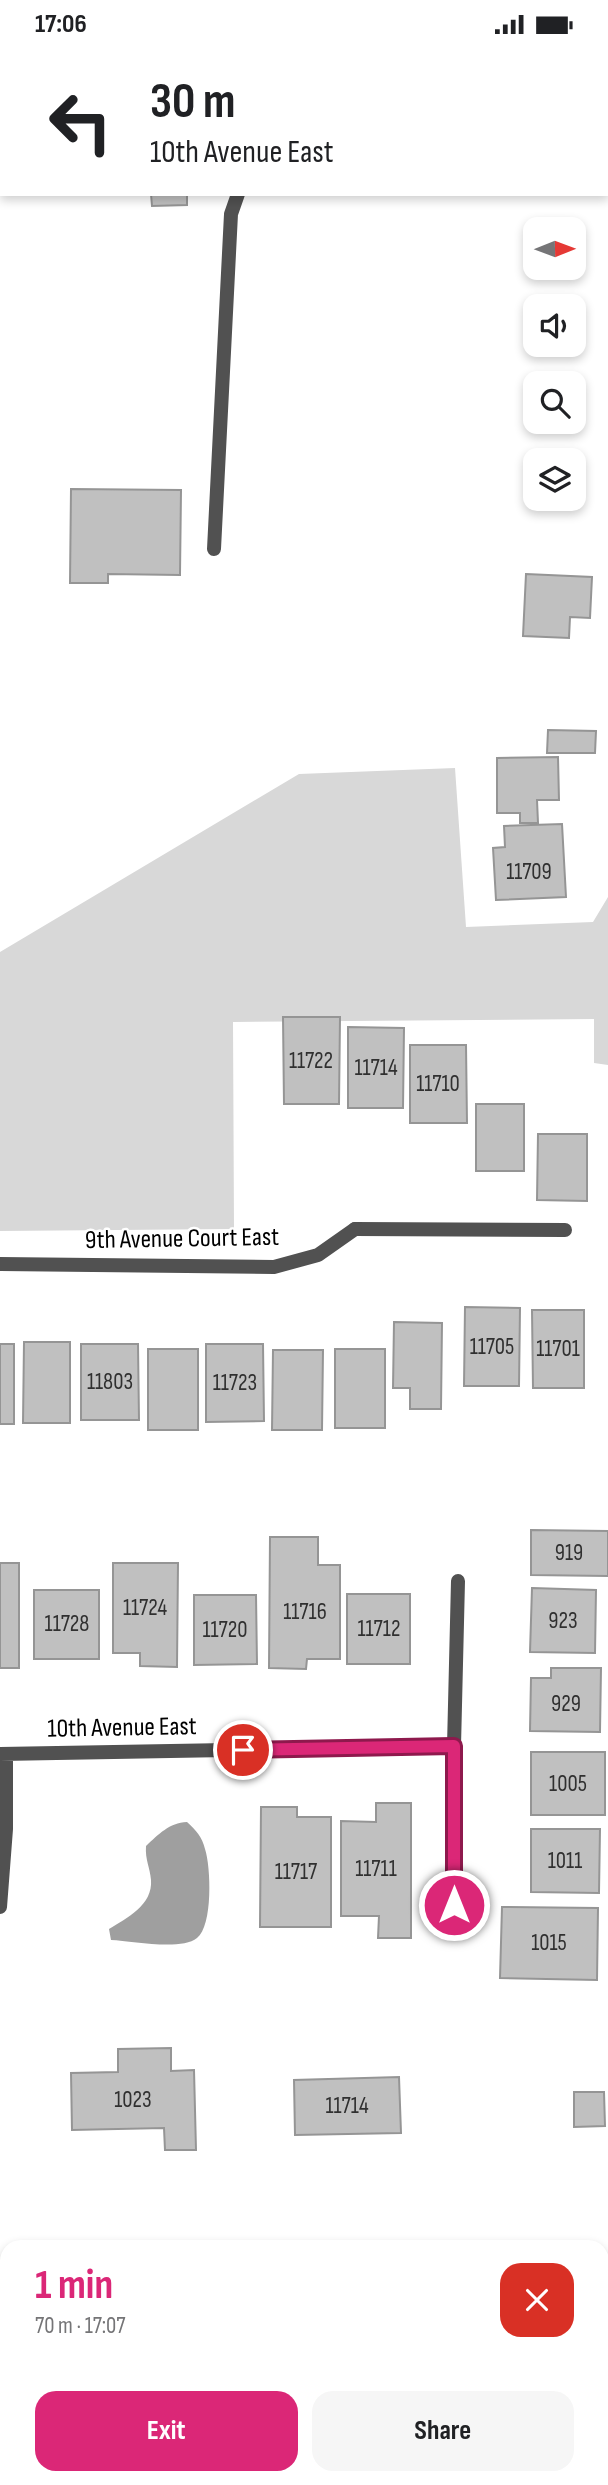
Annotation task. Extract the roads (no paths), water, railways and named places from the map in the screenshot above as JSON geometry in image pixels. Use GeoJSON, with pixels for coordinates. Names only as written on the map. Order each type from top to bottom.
{"type":"FeatureCollection","features":[{"type":"Feature","properties":{"kind":"street"},"geometry":{"type":"LineString","coordinates":[[214,549],[232,214],[237,196]]}},
{"type":"Feature","properties":{"kind":"street","name":"9th Avenue Court East"},"geometry":{"type":"LineString","coordinates":[[0,1265],[274,1267],[318,1255],[355,1229],[565,1230]]}},
{"type":"Feature","properties":{"kind":"street"},"geometry":{"type":"LineString","coordinates":[[454,1905],[457,1581]]}},
{"type":"Feature","properties":{"kind":"street","name":"10th Avenue East"},"geometry":{"type":"LineString","coordinates":[[3,1754],[454,1746]]}},
{"type":"Feature","properties":{"kind":"street"},"geometry":{"type":"LineString","coordinates":[[0,1907],[6,1829],[3,1754]]}}]}
